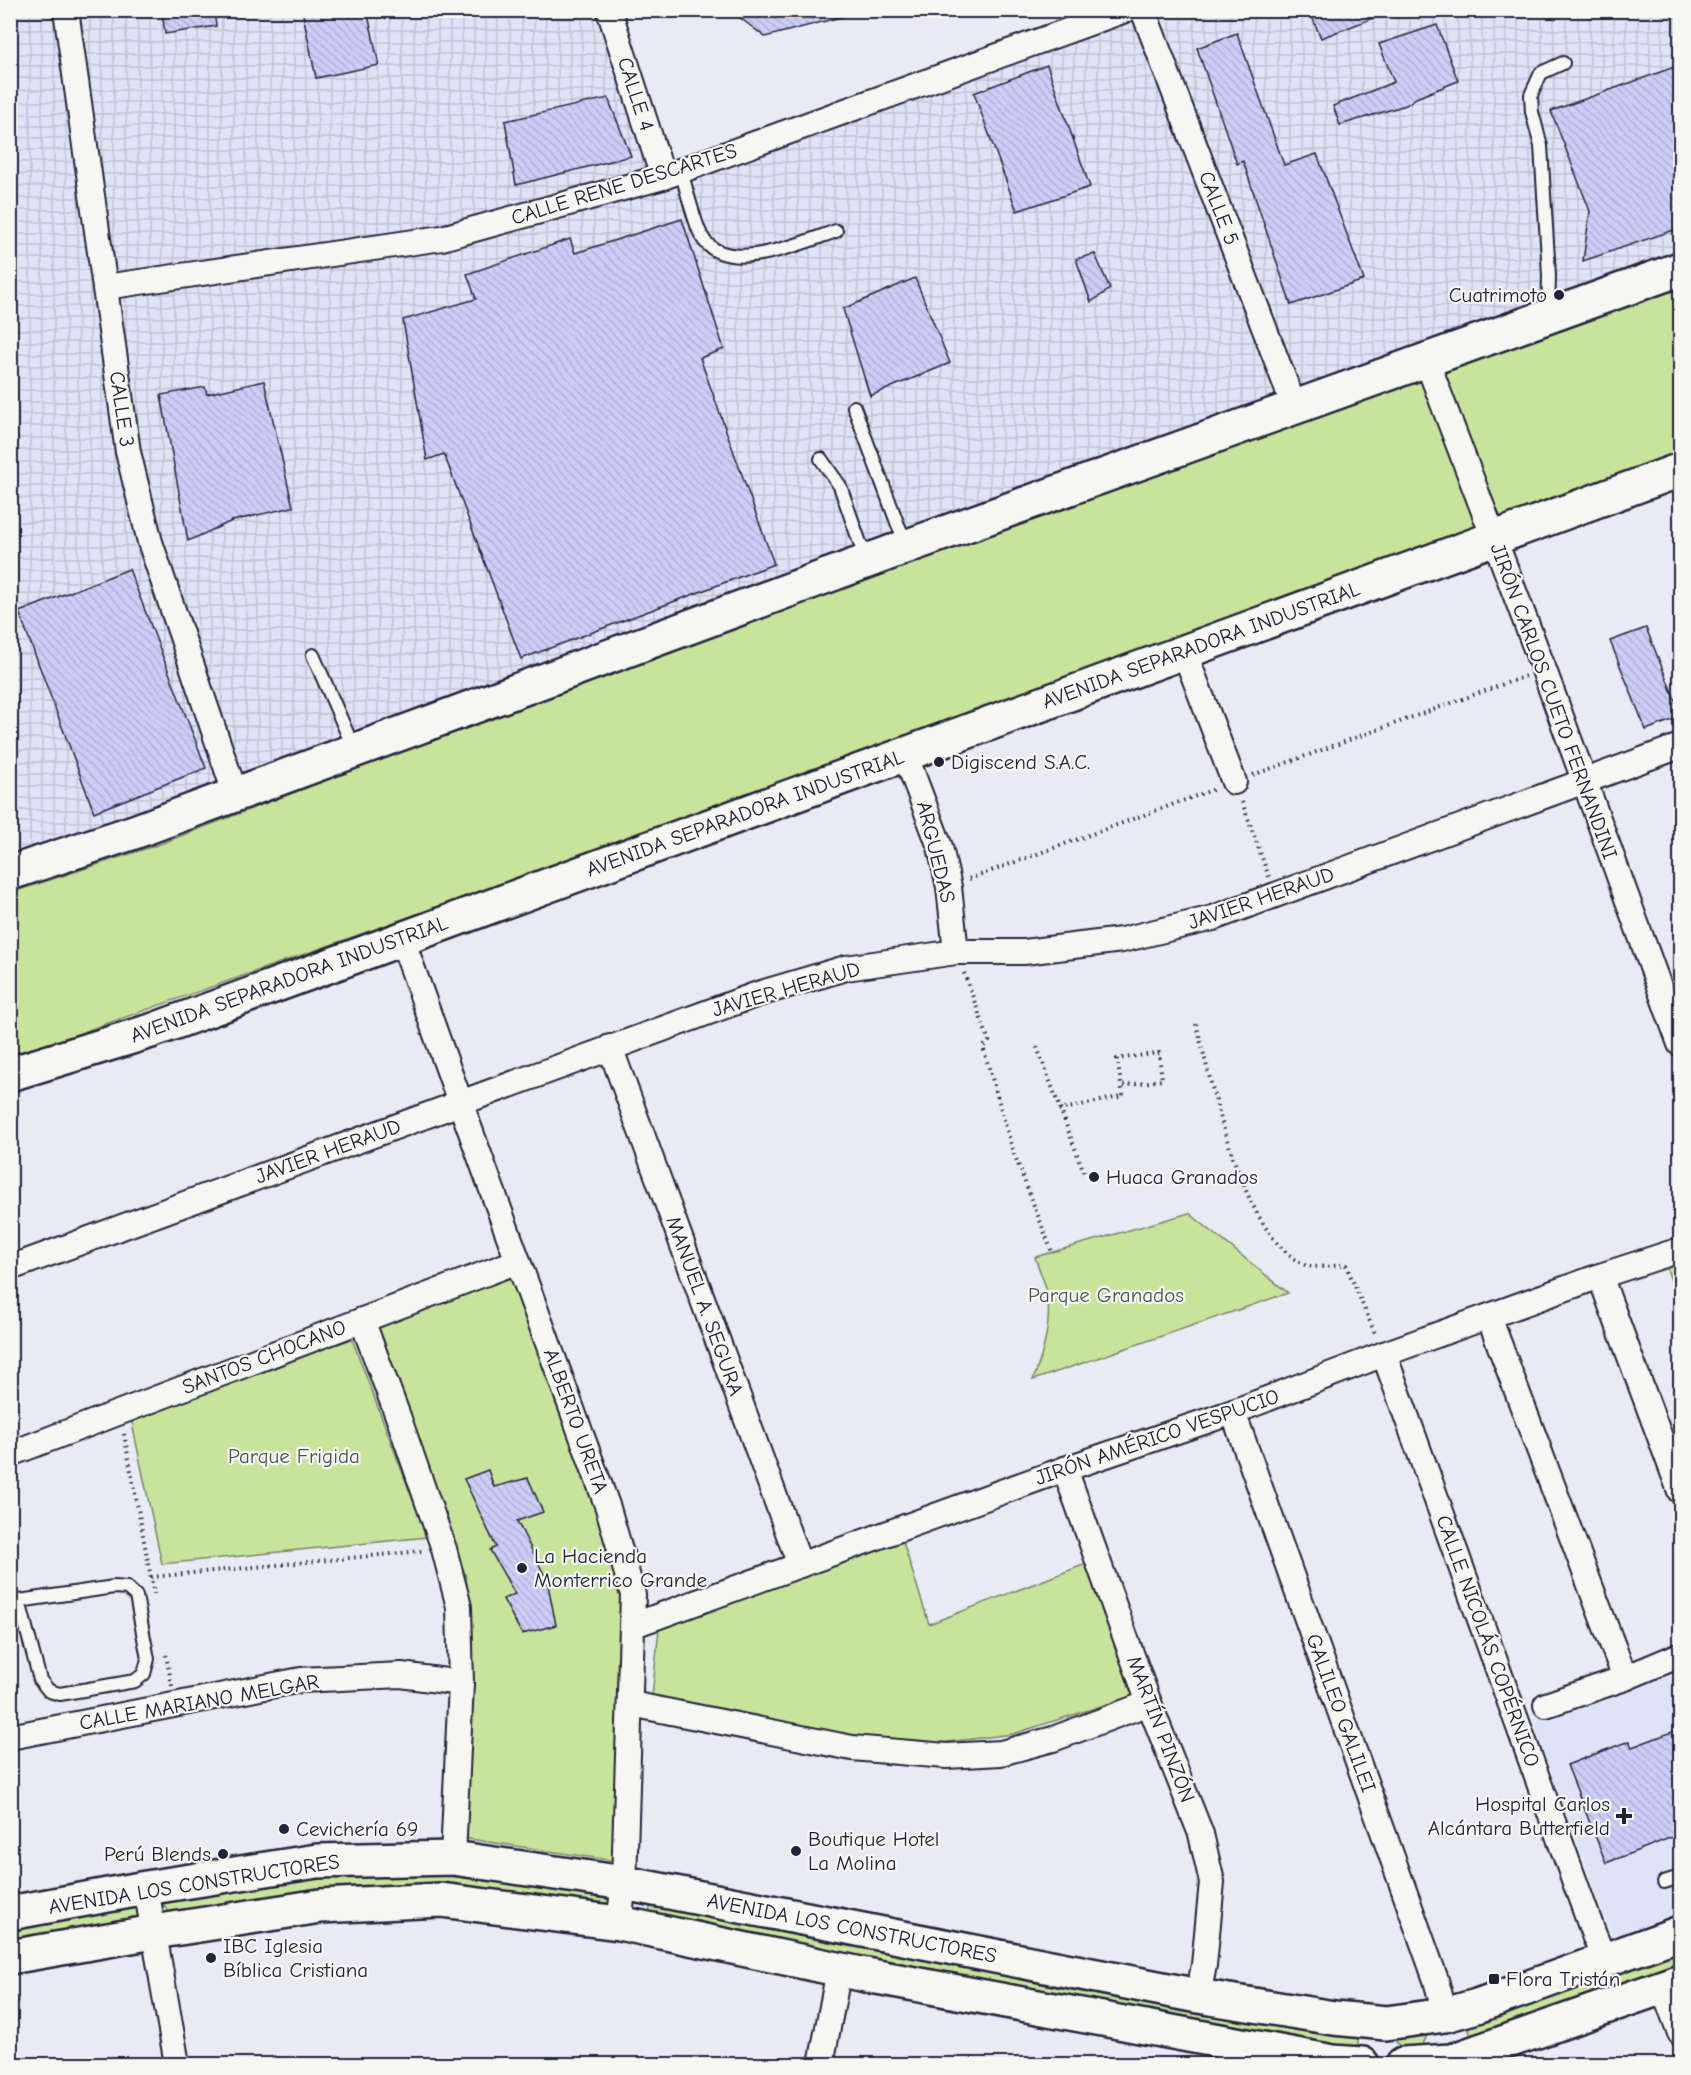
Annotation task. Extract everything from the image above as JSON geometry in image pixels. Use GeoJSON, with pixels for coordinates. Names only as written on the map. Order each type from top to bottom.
{"type":"FeatureCollection","features":[{"type":"Feature","properties":{"kind":"main road"},"geometry":{"type":"LineString","coordinates":[[10,873],[134,832],[908,546],[1680,268]]}},
{"type":"Feature","properties":{"kind":"main road","name":"AVENIDA SEPARADORA INDUSTRIAL"},"geometry":{"type":"LineString","coordinates":[[10,1074],[151,1030],[1680,470]]}},
{"type":"Feature","properties":{"kind":"main road","name":"AVENIDA LOS CONSTRUCTORES"},"geometry":{"type":"LineString","coordinates":[[10,1913],[146,1888],[317,1861],[453,1858],[624,1883],[1198,1996],[1334,2018],[1386,2023],[1445,2015],[1504,1997],[1680,1933]]}},
{"type":"Feature","properties":{"kind":"main road","name":"AVENIDA LOS CONSTRUCTORES"},"geometry":{"type":"LineString","coordinates":[[10,1957],[320,1906],[441,1900],[619,1923],[839,1970],[1333,2062],[1362,2064]]}},
{"type":"Feature","properties":{"kind":"main road"},"geometry":{"type":"LineString","coordinates":[[1403,2064],[1451,2063],[1672,1984]]}},
{"type":"Feature","properties":{"kind":"main road"},"geometry":{"type":"LineString","coordinates":[[1445,2015],[1451,2063]]}},
{"type":"Feature","properties":{"kind":"main road"},"geometry":{"type":"LineString","coordinates":[[1386,2023],[1390,2064]]}},
{"type":"Feature","properties":{"kind":"street","name":"CALLE 3"},"geometry":{"type":"LineString","coordinates":[[66,10],[128,452],[150,543],[236,793]]}},
{"type":"Feature","properties":{"kind":"street","name":"CALLE 4"},"geometry":{"type":"LineString","coordinates":[[609,10],[672,174]]}},
{"type":"Feature","properties":{"kind":"street","name":"CALLE RENE DESCARTES"},"geometry":{"type":"LineString","coordinates":[[105,287],[442,238],[672,174],[1125,10]]}},
{"type":"Feature","properties":{"kind":"street","name":"CALLE 5"},"geometry":{"type":"LineString","coordinates":[[1143,10],[1294,406]]}},
{"type":"Feature","properties":{"kind":"street","name":"JIRÓN CARLOS CUETO FERNANDINI"},"geometry":{"type":"LineString","coordinates":[[1426,359],[1544,670],[1680,1044]]}},
{"type":"Feature","properties":{"kind":"street"},"geometry":{"type":"LineString","coordinates":[[1184,651],[1234,782]]}},
{"type":"Feature","properties":{"kind":"street","name":"JAVIER HERAUD"},"geometry":{"type":"LineString","coordinates":[[10,1268],[758,994],[846,968],[956,952],[1024,952],[1122,940],[1213,918],[1680,746]]}},
{"type":"Feature","properties":{"kind":"street","name":"ARGUEDAS"},"geometry":{"type":"LineString","coordinates":[[905,754],[940,847],[949,887],[956,952]]}},
{"type":"Feature","properties":{"kind":"street","name":"ALBERTO URETA"},"geometry":{"type":"LineString","coordinates":[[402,939],[608,1508],[633,1595],[634,1625],[624,1883],[619,1923]]}},
{"type":"Feature","properties":{"kind":"street","name":"MANUEL A. SEGURA"},"geometry":{"type":"LineString","coordinates":[[610,1047],[800,1565]]}},
{"type":"Feature","properties":{"kind":"street","name":"JIRÓN AMÉRICO VESPUCIO"},"geometry":{"type":"LineString","coordinates":[[634,1625],[1065,1469],[1233,1412],[1384,1354],[1600,1276],[1680,1250]]}},
{"type":"Feature","properties":{"kind":"street","name":"SANTOS CHOCANO"},"geometry":{"type":"LineString","coordinates":[[10,1454],[518,1261]]}},
{"type":"Feature","properties":{"kind":"street"},"geometry":{"type":"LineString","coordinates":[[1600,1276],[1680,1491]]}},
{"type":"Feature","properties":{"kind":"street"},"geometry":{"type":"LineString","coordinates":[[1489,1317],[1625,1678]]}},
{"type":"Feature","properties":{"kind":"street"},"geometry":{"type":"LineString","coordinates":[[362,1320],[444,1549],[459,1607],[461,1683],[453,1858]]}},
{"type":"Feature","properties":{"kind":"street","name":"CALLE NICOLÁS COPÉRNICO"},"geometry":{"type":"LineString","coordinates":[[1384,1354],[1605,1961]]}},
{"type":"Feature","properties":{"kind":"street","name":"GALILEO GALILEI"},"geometry":{"type":"LineString","coordinates":[[1233,1412],[1432,1969],[1445,2015]]}},
{"type":"Feature","properties":{"kind":"street","name":"MARTÍN PINZÓN"},"geometry":{"type":"LineString","coordinates":[[1065,1469],[1149,1703],[1201,1834],[1212,1882],[1204,1965],[1198,1996]]}},
{"type":"Feature","properties":{"kind":"street"},"geometry":{"type":"LineString","coordinates":[[1546,1705],[1625,1678],[1680,1655]]}},
{"type":"Feature","properties":{"kind":"street","name":"CALLE MARIANO MELGAR"},"geometry":{"type":"LineString","coordinates":[[10,1737],[301,1680],[401,1675],[461,1683]]}},
{"type":"Feature","properties":{"kind":"street"},"geometry":{"type":"LineString","coordinates":[[631,1704],[852,1748],[946,1756],[1001,1753],[1053,1739],[1149,1703]]}},
{"type":"Feature","properties":{"kind":"street"},"geometry":{"type":"LineString","coordinates":[[146,1888],[177,2064]]}},
{"type":"Feature","properties":{"kind":"street"},"geometry":{"type":"LineString","coordinates":[[821,2064],[839,1970]]}},
{"type":"Feature","properties":{"kind":"street"},"geometry":{"type":"LineString","coordinates":[[1672,1984],[1680,2033]]}},
{"type":"Feature","properties":{"kind":"lane"},"geometry":{"type":"LineString","coordinates":[[1548,315],[1549,275],[1541,146],[1532,112],[1531,95],[1541,73],[1563,63]]}},
{"type":"Feature","properties":{"kind":"lane"},"geometry":{"type":"LineString","coordinates":[[672,174],[702,237],[713,249],[750,256],[773,254],[836,231]]}},
{"type":"Feature","properties":{"kind":"lane"},"geometry":{"type":"LineString","coordinates":[[854,407],[908,546]]}},
{"type":"Feature","properties":{"kind":"lane"},"geometry":{"type":"LineString","coordinates":[[821,459],[840,486],[867,561]]}},
{"type":"Feature","properties":{"kind":"lane"},"geometry":{"type":"LineString","coordinates":[[314,656],[354,750]]}},
{"type":"Feature","properties":{"kind":"lane"},"geometry":{"type":"LineString","coordinates":[[114,1587],[127,1588],[136,1596],[148,1659],[144,1674],[135,1681],[60,1694],[49,1691],[40,1680],[15,1602],[114,1587]]}},
{"type":"Feature","properties":{"kind":"lane"},"geometry":{"type":"LineString","coordinates":[[1664,1882],[1680,1877]]}},
{"type":"Feature","properties":{"kind":"path"},"geometry":{"type":"LineString","coordinates":[[1234,782],[1275,894]]}},
{"type":"Feature","properties":{"kind":"path"},"geometry":{"type":"LineString","coordinates":[[956,952],[989,1041],[983,1047],[1013,1151],[1052,1252]]}},
{"type":"Feature","properties":{"kind":"path"},"geometry":{"type":"LineString","coordinates":[[1196,1024],[1233,1159],[1260,1218],[1282,1249],[1306,1266],[1346,1265],[1384,1354]]}},
{"type":"Feature","properties":{"kind":"path"},"geometry":{"type":"LineString","coordinates":[[1036,1047],[1085,1174]]}},
{"type":"Feature","properties":{"kind":"path"},"geometry":{"type":"LineString","coordinates":[[1059,1110],[1123,1096],[1117,1059],[1159,1053],[1162,1080],[1122,1086]]}},
{"type":"Feature","properties":{"kind":"path"},"geometry":{"type":"LineString","coordinates":[[120,1412],[155,1601]]}},
{"type":"Feature","properties":{"kind":"path"},"geometry":{"type":"LineString","coordinates":[[151,1577],[444,1549]]}},
{"type":"Feature","properties":{"kind":"path"},"geometry":{"type":"LineString","coordinates":[[164,1647],[175,1706]]}},
{"type":"Feature","properties":{"kind":"shaded area"},"geometry":{"type":"Polygon","coordinates":[[[11,11],[602,11],[664,187],[1156,13],[1156,11],[1680,11],[1680,255],[11,856],[11,11]]]}},
{"type":"Feature","properties":{"kind":"shaded area","name":"Hospital Carlos Alcántara Butterfield"},"geometry":{"type":"Polygon","coordinates":[[[1680,1666],[1680,1913],[1613,1937],[1532,1719],[1680,1666]]]}},
{"type":"Feature","properties":{"kind":"green space"},"geometry":{"type":"Polygon","coordinates":[[[1680,284],[1680,456],[638,835],[11,1057],[10,893],[157,845],[614,670],[1680,284]]]}},
{"type":"Feature","properties":{"kind":"green space","name":"Parque Granados"},"geometry":{"type":"Polygon","coordinates":[[[1189,1213],[1288,1293],[1033,1380],[1041,1358],[1048,1323],[1046,1288],[1035,1257],[1189,1213]]]}},
{"type":"Feature","properties":{"kind":"green space"},"geometry":{"type":"Polygon","coordinates":[[[1680,1261],[1680,1307],[1666,1266],[1680,1261]]]}},
{"type":"Feature","properties":{"kind":"green space"},"geometry":{"type":"Polygon","coordinates":[[[511,1273],[599,1508],[624,1605],[615,1861],[463,1838],[470,1616],[466,1577],[376,1324],[511,1273]]]}},
{"type":"Feature","properties":{"kind":"green space","name":"Parque Frigida"},"geometry":{"type":"Polygon","coordinates":[[[352,1339],[427,1537],[162,1564],[130,1414],[352,1339]]]}},
{"type":"Feature","properties":{"kind":"green space"},"geometry":{"type":"Polygon","coordinates":[[[903,1542],[929,1624],[1086,1564],[1133,1696],[1013,1734],[939,1743],[897,1741],[818,1730],[652,1697],[659,1629],[903,1542]]]}},
{"type":"Feature","properties":{"kind":"green space"},"geometry":{"type":"Polygon","coordinates":[[[374,1871],[453,1871],[614,1898],[610,1911],[169,1913],[163,1904],[168,1894],[374,1871]]]}},
{"type":"Feature","properties":{"kind":"green space"},"geometry":{"type":"Polygon","coordinates":[[[652,1899],[1359,2029],[1357,2055],[647,1922],[652,1899]]]}},
{"type":"Feature","properties":{"kind":"green space"},"geometry":{"type":"Polygon","coordinates":[[[142,1902],[144,1922],[11,1949],[11,1926],[142,1902]]]}},
{"type":"Feature","properties":{"kind":"green space"},"geometry":{"type":"Polygon","coordinates":[[[1680,1944],[1680,1967],[1472,2043],[1467,2020],[1680,1944]]]}},
{"type":"Feature","properties":{"kind":"green space"},"geometry":{"type":"Polygon","coordinates":[[[1427,2032],[1423,2044],[1413,2050],[1402,2048],[1394,2038],[1427,2032]]]}},
{"type":"Feature","properties":{"kind":"building"},"geometry":{"type":"Polygon","coordinates":[[[162,10],[214,10],[216,26],[165,34],[162,10]]]}},
{"type":"Feature","properties":{"kind":"building"},"geometry":{"type":"Polygon","coordinates":[[[302,10],[367,10],[379,65],[316,78],[302,10]]]}},
{"type":"Feature","properties":{"kind":"building"},"geometry":{"type":"Polygon","coordinates":[[[730,10],[844,10],[845,16],[765,37],[730,10]]]}},
{"type":"Feature","properties":{"kind":"building"},"geometry":{"type":"Polygon","coordinates":[[[1309,10],[1389,10],[1389,12],[1321,38],[1309,10]]]}},
{"type":"Feature","properties":{"kind":"building"},"geometry":{"type":"Polygon","coordinates":[[[1437,25],[1458,81],[1416,98],[1406,105],[1340,125],[1333,106],[1394,82],[1379,44],[1437,25]]]}},
{"type":"Feature","properties":{"kind":"building"},"geometry":{"type":"Polygon","coordinates":[[[1237,33],[1284,165],[1317,154],[1364,280],[1291,305],[1243,161],[1237,164],[1197,48],[1237,33]]]}},
{"type":"Feature","properties":{"kind":"building"},"geometry":{"type":"Polygon","coordinates":[[[1047,65],[1090,187],[1017,211],[974,93],[1047,65]]]}},
{"type":"Feature","properties":{"kind":"building"},"geometry":{"type":"Polygon","coordinates":[[[1680,65],[1680,228],[1583,261],[1590,211],[1551,111],[1680,65]]]}},
{"type":"Feature","properties":{"kind":"building"},"geometry":{"type":"Polygon","coordinates":[[[608,98],[631,156],[516,185],[505,121],[608,98]]]}},
{"type":"Feature","properties":{"kind":"building"},"geometry":{"type":"Polygon","coordinates":[[[682,219],[724,349],[700,358],[774,564],[521,659],[444,454],[427,460],[403,320],[476,299],[467,274],[570,239],[575,253],[682,219]]]}},
{"type":"Feature","properties":{"kind":"building"},"geometry":{"type":"Polygon","coordinates":[[[1095,254],[1110,289],[1091,302],[1076,259],[1095,254]]]}},
{"type":"Feature","properties":{"kind":"building"},"geometry":{"type":"Polygon","coordinates":[[[915,278],[950,363],[870,396],[843,309],[915,278]]]}},
{"type":"Feature","properties":{"kind":"building"},"geometry":{"type":"Polygon","coordinates":[[[264,381],[293,507],[232,521],[188,541],[161,395],[205,387],[207,394],[264,381]]]}},
{"type":"Feature","properties":{"kind":"building"},"geometry":{"type":"Polygon","coordinates":[[[129,569],[206,768],[94,812],[19,612],[129,569]]]}},
{"type":"Feature","properties":{"kind":"building"},"geometry":{"type":"Polygon","coordinates":[[[1646,628],[1680,717],[1646,730],[1610,641],[1646,628]]]}},
{"type":"Feature","properties":{"kind":"building"},"geometry":{"type":"Polygon","coordinates":[[[488,1470],[494,1487],[528,1478],[543,1512],[517,1521],[547,1580],[556,1625],[522,1634],[503,1599],[515,1594],[490,1550],[496,1547],[464,1479],[488,1470]]]}},
{"type":"Feature","properties":{"kind":"building"},"geometry":{"type":"Polygon","coordinates":[[[1680,1729],[1680,1834],[1606,1863],[1567,1765],[1629,1741],[1632,1747],[1680,1729]]]}},
{"type":"Feature","properties":{"kind":"place","name":"Cuatrimoto"},"geometry":{"type":"Point","coordinates":[1559,295]}},
{"type":"Feature","properties":{"kind":"place","name":"Digiscend S.A.C."},"geometry":{"type":"Point","coordinates":[939,762]}},
{"type":"Feature","properties":{"kind":"place","name":"Huaca Granados"},"geometry":{"type":"Point","coordinates":[1094,1177]}},
{"type":"Feature","properties":{"kind":"place","name":"La Hacienda Monterrico Grande"},"geometry":{"type":"Point","coordinates":[522,1568]}},
{"type":"Feature","properties":{"kind":"place","name":"Hospital Carlos Alcántara Butterfield"},"geometry":{"type":"Point","coordinates":[1624,1816]}},
{"type":"Feature","properties":{"kind":"place","name":"Cevichería 69"},"geometry":{"type":"Point","coordinates":[284,1829]}},
{"type":"Feature","properties":{"kind":"place","name":"Boutique Hotel La Molina"},"geometry":{"type":"Point","coordinates":[796,1851]}},
{"type":"Feature","properties":{"kind":"place","name":"Perú Blends"},"geometry":{"type":"Point","coordinates":[223,1854]}},
{"type":"Feature","properties":{"kind":"place","name":"IBC Iglesia Bíblica Cristiana"},"geometry":{"type":"Point","coordinates":[211,1958]}},
{"type":"Feature","properties":{"kind":"place","name":"Flora Tristán"},"geometry":{"type":"Point","coordinates":[1494,1979]}}]}
